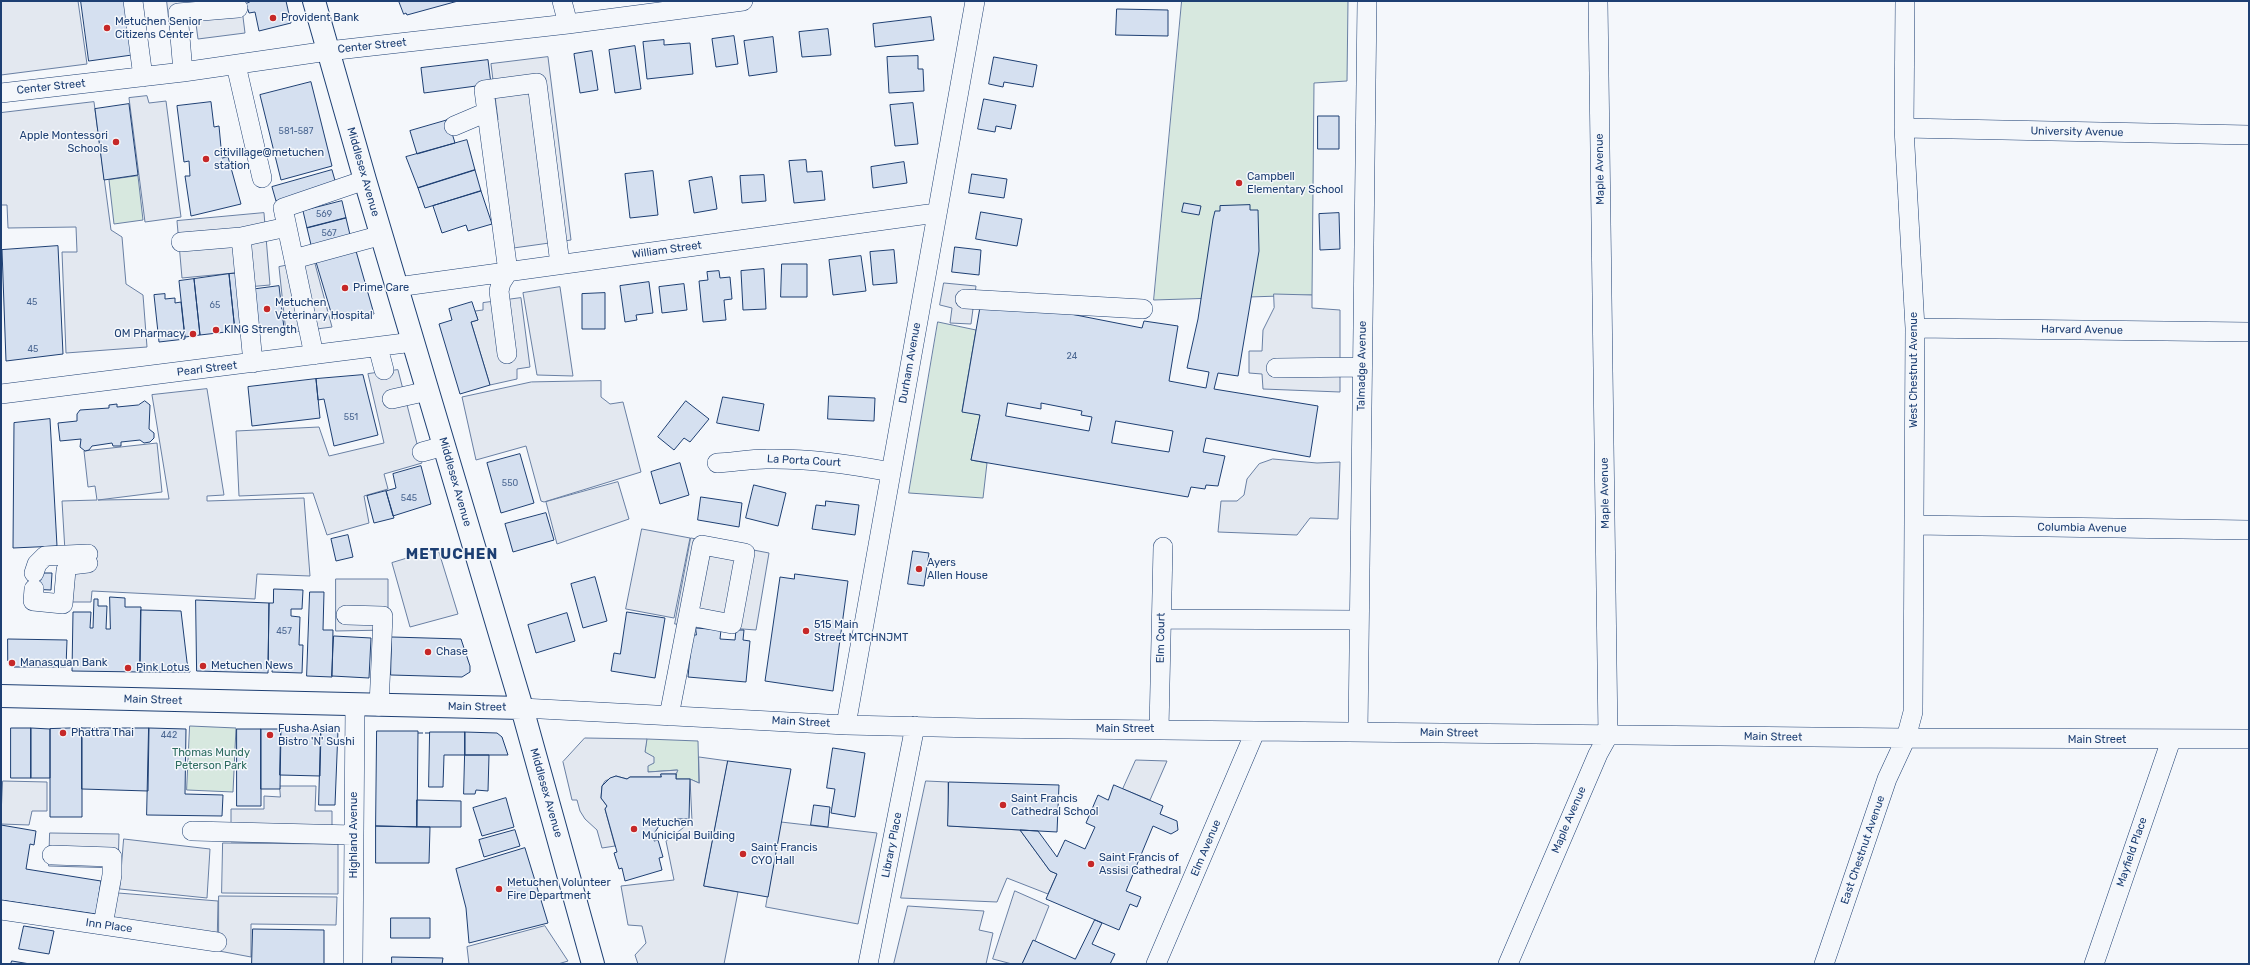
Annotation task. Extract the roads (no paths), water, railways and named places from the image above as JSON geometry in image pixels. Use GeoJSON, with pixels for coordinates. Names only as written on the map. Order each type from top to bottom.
{"type":"FeatureCollection","features":[{"type":"Feature","properties":{"kind":"main road","name":"Middlesex Avenue"},"geometry":{"type":"LineString","coordinates":[[314,1],[365,180],[522,708],[593,964]]}},
{"type":"Feature","properties":{"kind":"main road","name":"Main Street"},"geometry":{"type":"LineString","coordinates":[[1,696],[379,706],[522,708]]}},
{"type":"Feature","properties":{"kind":"street"},"geometry":{"type":"LineString","coordinates":[[133,1],[143,77]]}},
{"type":"Feature","properties":{"kind":"street"},"geometry":{"type":"LineString","coordinates":[[562,1],[568,24]]}},
{"type":"Feature","properties":{"kind":"street","name":"Center Street"},"geometry":{"type":"LineString","coordinates":[[1,93],[143,77],[328,51],[568,24],[743,1]]}},
{"type":"Feature","properties":{"kind":"street","name":"Durham Avenue"},"geometry":{"type":"LineString","coordinates":[[846,725],[936,213],[975,1]]}},
{"type":"Feature","properties":{"kind":"street","name":"Talmadge Avenue"},"geometry":{"type":"LineString","coordinates":[[1358,732],[1367,1]]}},
{"type":"Feature","properties":{"kind":"street","name":"Maple Avenue"},"geometry":{"type":"LineString","coordinates":[[1508,964],[1598,754],[1608,736],[1598,1]]}},
{"type":"Feature","properties":{"kind":"street","name":"West Chestnut Avenue"},"geometry":{"type":"LineString","coordinates":[[1905,1],[1904,128],[1915,328],[1913,712],[1906,738]]}},
{"type":"Feature","properties":{"kind":"street"},"geometry":{"type":"LineString","coordinates":[[183,72],[178,13],[238,8]]}},
{"type":"Feature","properties":{"kind":"street"},"geometry":{"type":"LineString","coordinates":[[236,65],[262,178]]}},
{"type":"Feature","properties":{"kind":"street"},"geometry":{"type":"LineString","coordinates":[[507,354],[498,291],[508,272],[484,90],[537,83],[560,264]]}},
{"type":"Feature","properties":{"kind":"street"},"geometry":{"type":"LineString","coordinates":[[454,126],[487,112]]}},
{"type":"Feature","properties":{"kind":"street","name":"University Avenue"},"geometry":{"type":"LineString","coordinates":[[1904,128],[2249,135]]}},
{"type":"Feature","properties":{"kind":"street"},"geometry":{"type":"LineString","coordinates":[[314,355],[283,208],[365,180]]}},
{"type":"Feature","properties":{"kind":"street","name":"William Street"},"geometry":{"type":"LineString","coordinates":[[397,287],[936,213]]}},
{"type":"Feature","properties":{"kind":"street"},"geometry":{"type":"LineString","coordinates":[[181,242],[241,237],[287,227]]}},
{"type":"Feature","properties":{"kind":"street"},"geometry":{"type":"LineString","coordinates":[[294,259],[382,235]]}},
{"type":"Feature","properties":{"kind":"street"},"geometry":{"type":"LineString","coordinates":[[241,237],[253,363]]}},
{"type":"Feature","properties":{"kind":"street"},"geometry":{"type":"LineString","coordinates":[[965,299],[1143,309]]}},
{"type":"Feature","properties":{"kind":"street","name":"Harvard Avenue"},"geometry":{"type":"LineString","coordinates":[[1915,328],[2249,332]]}},
{"type":"Feature","properties":{"kind":"street","name":"Pearl Street"},"geometry":{"type":"LineString","coordinates":[[1,394],[413,342]]}},
{"type":"Feature","properties":{"kind":"street"},"geometry":{"type":"LineString","coordinates":[[378,347],[384,370]]}},
{"type":"Feature","properties":{"kind":"street"},"geometry":{"type":"LineString","coordinates":[[1276,368],[1362,367]]}},
{"type":"Feature","properties":{"kind":"street"},"geometry":{"type":"LineString","coordinates":[[392,399],[428,391]]}},
{"type":"Feature","properties":{"kind":"street"},"geometry":{"type":"LineString","coordinates":[[422,452],[444,446]]}},
{"type":"Feature","properties":{"kind":"street","name":"La Porta Court"},"geometry":{"type":"LineString","coordinates":[[717,463],[766,459],[806,460],[838,462],[891,472]]}},
{"type":"Feature","properties":{"kind":"street","name":"Columbia Avenue"},"geometry":{"type":"LineString","coordinates":[[1914,526],[2249,530]]}},
{"type":"Feature","properties":{"kind":"street","name":"Elm Court"},"geometry":{"type":"LineString","coordinates":[[1159,729],[1163,547]]}},
{"type":"Feature","properties":{"kind":"street"},"geometry":{"type":"LineString","coordinates":[[45,556],[88,559],[71,565],[66,570],[63,604],[32,602],[37,564],[45,556]]}},
{"type":"Feature","properties":{"kind":"street"},"geometry":{"type":"LineString","coordinates":[[346,615],[383,616],[379,706]]}},
{"type":"Feature","properties":{"kind":"street"},"geometry":{"type":"LineString","coordinates":[[669,716],[690,616]]}},
{"type":"Feature","properties":{"kind":"street"},"geometry":{"type":"LineString","coordinates":[[1162,619],[1359,620]]}},
{"type":"Feature","properties":{"kind":"street","name":"Highland Avenue"},"geometry":{"type":"LineString","coordinates":[[353,964],[355,705]]}},
{"type":"Feature","properties":{"kind":"street","name":"Main Street"},"geometry":{"type":"LineString","coordinates":[[522,708],[846,725],[1608,736],[2171,740],[2249,739]]}},
{"type":"Feature","properties":{"kind":"street","name":"Library Place"},"geometry":{"type":"LineString","coordinates":[[868,964],[916,726]]}},
{"type":"Feature","properties":{"kind":"street","name":"Elm Avenue"},"geometry":{"type":"LineString","coordinates":[[1156,964],[1255,732]]}},
{"type":"Feature","properties":{"kind":"street","name":"East Chestnut Avenue"},"geometry":{"type":"LineString","coordinates":[[1824,964],[1887,779],[1906,738]]}},
{"type":"Feature","properties":{"kind":"street","name":"Mayfield Place"},"geometry":{"type":"LineString","coordinates":[[2094,964],[2171,740]]}},
{"type":"Feature","properties":{"kind":"street"},"geometry":{"type":"LineString","coordinates":[[192,831],[354,835]]}},
{"type":"Feature","properties":{"kind":"street"},"geometry":{"type":"LineString","coordinates":[[52,854],[112,857],[112,875],[103,925]]}},
{"type":"Feature","properties":{"kind":"street","name":"Inn Place"},"geometry":{"type":"LineString","coordinates":[[1,910],[217,942]]}},
{"type":"Feature","properties":{"kind":"place","name":"Provident Bank"},"geometry":{"type":"Point","coordinates":[273,18]}},
{"type":"Feature","properties":{"kind":"place","name":"Metuchen Senior Citizens Center"},"geometry":{"type":"Point","coordinates":[107,28]}},
{"type":"Feature","properties":{"kind":"place","name":"Apple Montessori Schools"},"geometry":{"type":"Point","coordinates":[116,142]}},
{"type":"Feature","properties":{"kind":"place","name":"citivillage@metuchen station"},"geometry":{"type":"Point","coordinates":[206,159]}},
{"type":"Feature","properties":{"kind":"place","name":"Campbell Elementary School"},"geometry":{"type":"Point","coordinates":[1239,183]}},
{"type":"Feature","properties":{"kind":"place","name":"Prime Care"},"geometry":{"type":"Point","coordinates":[345,288]}},
{"type":"Feature","properties":{"kind":"place","name":"Metuchen Veterinary Hospital"},"geometry":{"type":"Point","coordinates":[267,309]}},
{"type":"Feature","properties":{"kind":"place","name":"KING Strength"},"geometry":{"type":"Point","coordinates":[216,330]}},
{"type":"Feature","properties":{"kind":"place","name":"OM Pharmacy"},"geometry":{"type":"Point","coordinates":[193,334]}},
{"type":"Feature","properties":{"kind":"place","name":"Ayers Allen House"},"geometry":{"type":"Point","coordinates":[919,569]}},
{"type":"Feature","properties":{"kind":"place","name":"515 Main Street MTCHNJMT"},"geometry":{"type":"Point","coordinates":[806,631]}},
{"type":"Feature","properties":{"kind":"place","name":"Chase"},"geometry":{"type":"Point","coordinates":[428,652]}},
{"type":"Feature","properties":{"kind":"place","name":"Manasquan Bank"},"geometry":{"type":"Point","coordinates":[12,663]}},
{"type":"Feature","properties":{"kind":"place","name":"Metuchen News"},"geometry":{"type":"Point","coordinates":[203,666]}},
{"type":"Feature","properties":{"kind":"place","name":"Pink Lotus"},"geometry":{"type":"Point","coordinates":[128,668]}},
{"type":"Feature","properties":{"kind":"place","name":"Phattra Thai"},"geometry":{"type":"Point","coordinates":[63,733]}},
{"type":"Feature","properties":{"kind":"place","name":"Fusha Asian Bistro 'N' Sushi"},"geometry":{"type":"Point","coordinates":[270,735]}},
{"type":"Feature","properties":{"kind":"place","name":"Saint Francis Cathedral School"},"geometry":{"type":"Point","coordinates":[1003,805]}},
{"type":"Feature","properties":{"kind":"place","name":"Metuchen Municipal Building"},"geometry":{"type":"Point","coordinates":[634,829]}},
{"type":"Feature","properties":{"kind":"place","name":"Saint Francis CYO Hall"},"geometry":{"type":"Point","coordinates":[743,854]}},
{"type":"Feature","properties":{"kind":"place","name":"Saint Francis of Assisi Cathedral"},"geometry":{"type":"Point","coordinates":[1091,864]}},
{"type":"Feature","properties":{"kind":"place","name":"Metuchen Volunteer Fire Department"},"geometry":{"type":"Point","coordinates":[499,889]}},
{"type":"Feature","properties":{"kind":"district","name":"METUCHEN"},"geometry":{"type":"Point","coordinates":[452,555]}},
{"type":"Feature","properties":{"kind":"park label","name":"Thomas Mundy Peterson Park"},"geometry":{"type":"Point","coordinates":[211,759]}}]}
